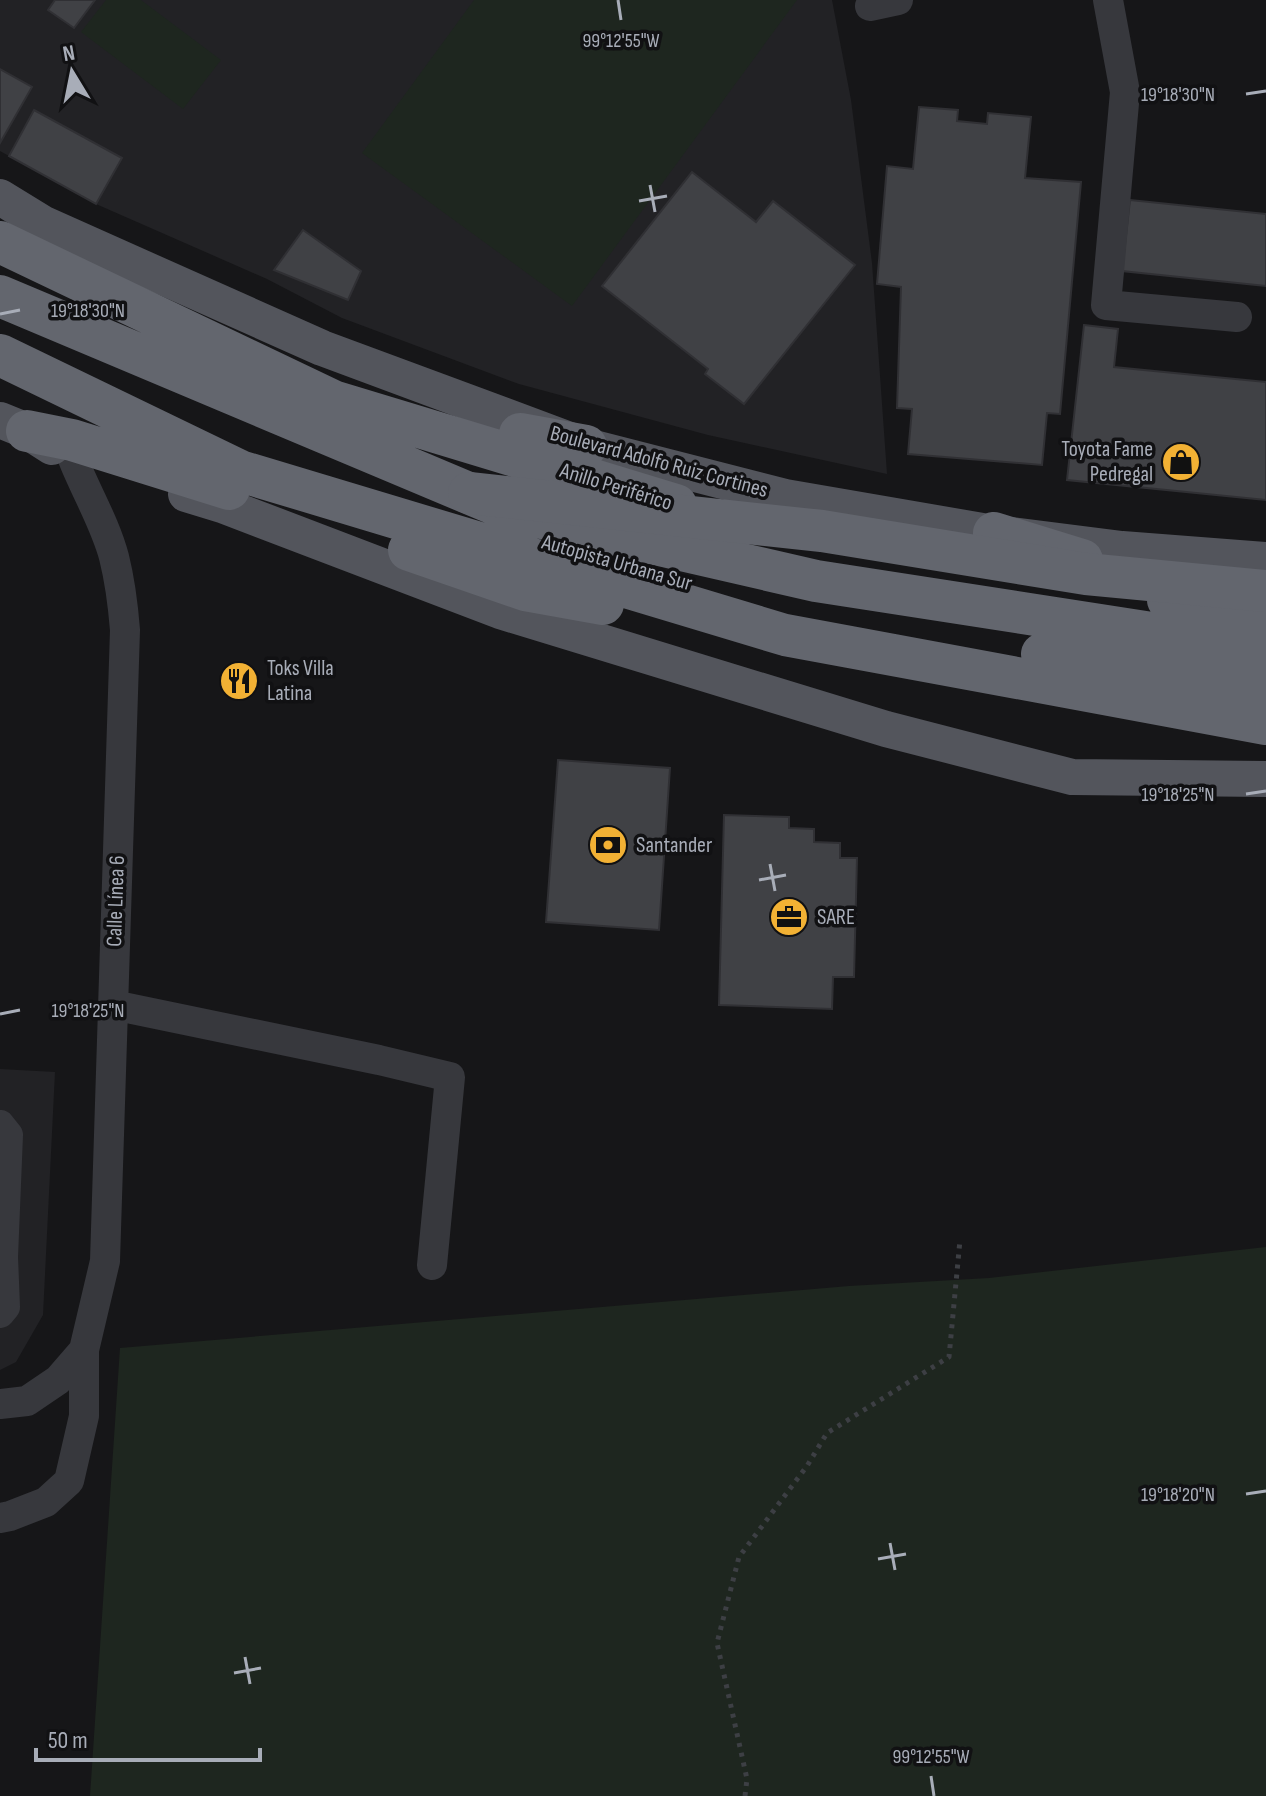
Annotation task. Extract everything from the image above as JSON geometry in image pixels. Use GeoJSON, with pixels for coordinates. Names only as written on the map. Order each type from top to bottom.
{"type":"FeatureCollection","features":[{"type":"Feature","properties":{"kind":"highway","name":"Anillo Periférico"},"geometry":{"type":"LineString","coordinates":[[0,242],[333,401],[816,547],[1264,616]]}},
{"type":"Feature","properties":{"kind":"highway","name":"Autopista Urbana Sur"},"geometry":{"type":"LineString","coordinates":[[0,296],[511,511],[816,581],[1242,647],[1264,616]]}},
{"type":"Feature","properties":{"kind":"highway","name":"Autopista Urbana Sur"},"geometry":{"type":"LineString","coordinates":[[0,327],[257,447],[570,552],[838,623],[1266,689]]}},
{"type":"Feature","properties":{"kind":"highway"},"geometry":{"type":"LineString","coordinates":[[0,355],[240,471],[785,635]]}},
{"type":"Feature","properties":{"kind":"highway"},"geometry":{"type":"LineString","coordinates":[[333,401],[586,446]]}},
{"type":"Feature","properties":{"kind":"highway"},"geometry":{"type":"LineString","coordinates":[[13,425],[72,440],[287,508],[525,590],[1266,724]]}},
{"type":"Feature","properties":{"kind":"highway"},"geometry":{"type":"LineString","coordinates":[[469,493],[822,531],[1086,574],[1264,616]]}},
{"type":"Feature","properties":{"kind":"highway"},"geometry":{"type":"LineString","coordinates":[[994,533],[1264,616]]}},
{"type":"Feature","properties":{"kind":"main road","name":"Boulevard Adolfo Ruiz Cortines"},"geometry":{"type":"LineString","coordinates":[[0,197],[44,224],[322,348],[586,446],[785,497],[994,533],[1122,549],[1266,560]]}},
{"type":"Feature","properties":{"kind":"main road"},"geometry":{"type":"LineString","coordinates":[[13,425],[73,459],[222,505],[500,611],[886,729],[1072,777],[1266,779]]}},
{"type":"Feature","properties":{"kind":"street"},"geometry":{"type":"LineString","coordinates":[[1108,0],[1125,92],[1106,305],[1237,317]]}},
{"type":"Feature","properties":{"kind":"street","name":"Calle Línea 6"},"geometry":{"type":"LineString","coordinates":[[73,459],[113,554],[121,588],[125,630],[105,1261],[84,1350]]}},
{"type":"Feature","properties":{"kind":"street"},"geometry":{"type":"LineString","coordinates":[[113,1005],[450,1077],[432,1265]]}},
{"type":"Feature","properties":{"kind":"street"},"geometry":{"type":"LineString","coordinates":[[0,1125],[8,1135],[3,1257],[5,1307],[0,1313]]}},
{"type":"Feature","properties":{"kind":"street"},"geometry":{"type":"LineString","coordinates":[[0,1404],[27,1401],[58,1380],[84,1350]]}},
{"type":"Feature","properties":{"kind":"street"},"geometry":{"type":"LineString","coordinates":[[0,1518],[46,1502],[69,1481],[84,1416],[84,1350]]}},
{"type":"Feature","properties":{"kind":"path"},"geometry":{"type":"LineString","coordinates":[[745,1796],[747,1779],[717,1643],[739,1557],[807,1466],[827,1433],[949,1357],[960,1240]]}},
{"type":"Feature","properties":{"kind":"shaded area"},"geometry":{"type":"Polygon","coordinates":[[[0,0],[832,0],[851,100],[872,263],[887,474],[708,435],[519,384],[342,318],[267,279],[96,204],[0,151],[0,0]]]}},
{"type":"Feature","properties":{"kind":"shaded area"},"geometry":{"type":"Polygon","coordinates":[[[106,0],[141,0],[221,60],[183,109],[81,32],[106,0]]]}},
{"type":"Feature","properties":{"kind":"shaded area"},"geometry":{"type":"Polygon","coordinates":[[[474,0],[797,0],[572,306],[362,153],[474,0]]]}},
{"type":"Feature","properties":{"kind":"shaded area"},"geometry":{"type":"Polygon","coordinates":[[[0,1069],[55,1072],[43,1315],[16,1362],[0,1370],[0,1069]]]}},
{"type":"Feature","properties":{"kind":"shaded area"},"geometry":{"type":"Polygon","coordinates":[[[1266,1247],[1266,1796],[90,1796],[120,1348],[849,1286],[989,1278],[1266,1247]]]}},
{"type":"Feature","properties":{"kind":"building"},"geometry":{"type":"Polygon","coordinates":[[[55,0],[95,0],[74,28],[48,10],[55,0]]]}},
{"type":"Feature","properties":{"kind":"building"},"geometry":{"type":"Polygon","coordinates":[[[0,69],[32,87],[0,143],[0,69]]]}},
{"type":"Feature","properties":{"kind":"building"},"geometry":{"type":"Polygon","coordinates":[[[919,107],[958,110],[957,121],[987,124],[988,113],[1031,117],[1025,178],[1081,182],[1060,414],[1047,413],[1042,465],[908,454],[912,409],[897,408],[901,287],[877,284],[887,166],[913,169],[919,107]]]}},
{"type":"Feature","properties":{"kind":"building"},"geometry":{"type":"Polygon","coordinates":[[[34,110],[122,158],[96,204],[9,156],[34,110]]]}},
{"type":"Feature","properties":{"kind":"building"},"geometry":{"type":"Polygon","coordinates":[[[692,172],[756,222],[773,201],[855,265],[744,404],[705,374],[708,369],[602,286],[692,172]]]}},
{"type":"Feature","properties":{"kind":"building"},"geometry":{"type":"Polygon","coordinates":[[[1130,200],[1266,214],[1266,286],[1122,271],[1130,200]]]}},
{"type":"Feature","properties":{"kind":"building"},"geometry":{"type":"Polygon","coordinates":[[[303,230],[361,271],[348,300],[274,270],[303,230]]]}},
{"type":"Feature","properties":{"kind":"building"},"geometry":{"type":"Polygon","coordinates":[[[1084,325],[1118,329],[1114,367],[1266,382],[1266,500],[1067,480],[1084,325]]]}},
{"type":"Feature","properties":{"kind":"building","name":"Santander"},"geometry":{"type":"Polygon","coordinates":[[[558,760],[670,768],[659,930],[546,922],[558,760]]]}},
{"type":"Feature","properties":{"kind":"building","name":"SARE"},"geometry":{"type":"Polygon","coordinates":[[[724,815],[789,817],[789,828],[814,829],[814,842],[840,843],[840,858],[857,858],[854,977],[833,977],[832,1009],[719,1005],[724,815]]]}},
{"type":"Feature","properties":{"kind":"place","name":"Toyota Fame Pedregal"},"geometry":{"type":"Point","coordinates":[1181,462]}},
{"type":"Feature","properties":{"kind":"place","name":"Toks Villa Latina"},"geometry":{"type":"Point","coordinates":[239,681]}},
{"type":"Feature","properties":{"kind":"place","name":"Santander"},"geometry":{"type":"Point","coordinates":[608,845]}},
{"type":"Feature","properties":{"kind":"place","name":"SARE"},"geometry":{"type":"Point","coordinates":[789,917]}}]}
